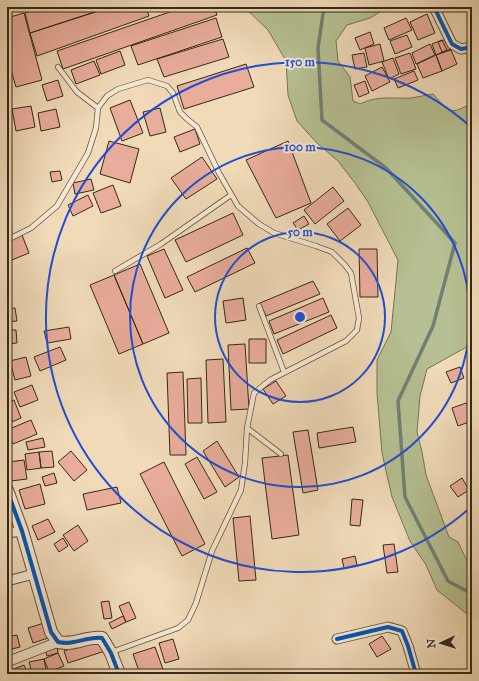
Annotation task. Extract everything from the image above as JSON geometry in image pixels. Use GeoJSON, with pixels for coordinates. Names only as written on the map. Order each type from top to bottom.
{"type":"FeatureCollection","features":[{"type":"Feature","properties":{"kind":"street"},"geometry":{"type":"LineString","coordinates":[[434,7],[452,44],[461,49],[472,47]]}},
{"type":"Feature","properties":{"kind":"street"},"geometry":{"type":"LineString","coordinates":[[7,490],[22,531],[50,632],[58,642],[64,644],[83,641],[94,637],[102,638],[111,653],[119,674]]}},
{"type":"Feature","properties":{"kind":"street"},"geometry":{"type":"LineString","coordinates":[[7,534],[22,531]]}},
{"type":"Feature","properties":{"kind":"street"},"geometry":{"type":"LineString","coordinates":[[7,581],[34,574]]}},
{"type":"Feature","properties":{"kind":"street"},"geometry":{"type":"LineString","coordinates":[[337,639],[388,627],[402,631],[416,674]]}},
{"type":"Feature","properties":{"kind":"street"},"geometry":{"type":"LineString","coordinates":[[7,662],[58,642]]}},
{"type":"Feature","properties":{"kind":"lane"},"geometry":{"type":"LineString","coordinates":[[58,67],[77,92],[98,108]]}},
{"type":"Feature","properties":{"kind":"lane"},"geometry":{"type":"LineString","coordinates":[[7,240],[31,228],[57,206],[88,153],[96,128],[98,108],[106,96],[118,89],[148,80],[167,86],[173,93],[180,112],[186,119],[197,127],[238,206],[259,224],[274,233],[332,252],[351,273],[358,318],[357,330],[346,341],[284,372],[270,380],[254,393],[247,428],[245,463],[241,490],[212,551],[196,603],[188,620],[178,628],[111,653]]}},
{"type":"Feature","properties":{"kind":"lane"},"geometry":{"type":"LineString","coordinates":[[115,270],[161,244],[231,195]]}},
{"type":"Feature","properties":{"kind":"lane"},"geometry":{"type":"LineString","coordinates":[[259,306],[284,372]]}},
{"type":"Feature","properties":{"kind":"lane"},"geometry":{"type":"LineString","coordinates":[[247,428],[281,454]]}},
{"type":"Feature","properties":{"kind":"green space"},"geometry":{"type":"Polygon","coordinates":[[[244,7],[388,7],[370,18],[347,25],[336,41],[338,61],[350,77],[353,101],[360,104],[379,98],[411,98],[433,94],[443,105],[454,111],[472,103],[472,216],[470,220],[472,227],[472,344],[427,369],[420,396],[417,432],[426,475],[449,537],[458,542],[468,563],[472,566],[472,618],[437,590],[426,565],[410,541],[392,497],[382,453],[377,393],[377,360],[391,332],[398,260],[368,202],[355,183],[338,161],[317,143],[297,121],[288,95],[286,61],[268,30],[244,7]]]}},
{"type":"Feature","properties":{"kind":"building"},"geometry":{"type":"Polygon","coordinates":[[[43,7],[110,7],[30,33],[25,13],[43,7]]]}},
{"type":"Feature","properties":{"kind":"building"},"geometry":{"type":"Polygon","coordinates":[[[111,7],[146,7],[149,16],[37,56],[30,33],[111,7]]]}},
{"type":"Feature","properties":{"kind":"building"},"geometry":{"type":"Polygon","coordinates":[[[184,7],[214,7],[217,15],[63,69],[57,51],[184,7]]]}},
{"type":"Feature","properties":{"kind":"building"},"geometry":{"type":"Polygon","coordinates":[[[24,13],[42,80],[16,87],[7,56],[7,18],[24,13]]]}},
{"type":"Feature","properties":{"kind":"building"},"geometry":{"type":"Polygon","coordinates":[[[427,14],[435,33],[418,40],[410,22],[427,14]]]}},
{"type":"Feature","properties":{"kind":"building"},"geometry":{"type":"Polygon","coordinates":[[[216,18],[222,37],[138,65],[131,46],[216,18]]]}},
{"type":"Feature","properties":{"kind":"building"},"geometry":{"type":"Polygon","coordinates":[[[406,18],[412,30],[389,40],[384,28],[406,18]]]}},
{"type":"Feature","properties":{"kind":"building"},"geometry":{"type":"Polygon","coordinates":[[[370,32],[374,44],[360,50],[355,38],[370,32]]]}},
{"type":"Feature","properties":{"kind":"building"},"geometry":{"type":"Polygon","coordinates":[[[407,35],[412,47],[395,54],[390,41],[407,35]]]}},
{"type":"Feature","properties":{"kind":"building"},"geometry":{"type":"Polygon","coordinates":[[[223,39],[229,57],[164,77],[157,59],[223,39]]]}},
{"type":"Feature","properties":{"kind":"building"},"geometry":{"type":"Polygon","coordinates":[[[447,39],[451,49],[442,52],[438,42],[447,39]]]}},
{"type":"Feature","properties":{"kind":"building"},"geometry":{"type":"Polygon","coordinates":[[[442,40],[447,50],[436,55],[432,44],[442,40]]]}},
{"type":"Feature","properties":{"kind":"building"},"geometry":{"type":"Polygon","coordinates":[[[380,44],[384,61],[369,65],[365,48],[380,44]]]}},
{"type":"Feature","properties":{"kind":"building"},"geometry":{"type":"Polygon","coordinates":[[[430,44],[435,55],[416,64],[412,53],[430,44]]]}},
{"type":"Feature","properties":{"kind":"building"},"geometry":{"type":"Polygon","coordinates":[[[451,50],[457,64],[442,71],[436,55],[451,50]]]}},
{"type":"Feature","properties":{"kind":"building"},"geometry":{"type":"Polygon","coordinates":[[[120,51],[125,65],[101,74],[96,60],[120,51]]]}},
{"type":"Feature","properties":{"kind":"building"},"geometry":{"type":"Polygon","coordinates":[[[364,53],[367,67],[355,69],[352,55],[364,53]]]}},
{"type":"Feature","properties":{"kind":"building"},"geometry":{"type":"Polygon","coordinates":[[[410,53],[416,69],[401,74],[395,58],[410,53]]]}},
{"type":"Feature","properties":{"kind":"building"},"geometry":{"type":"Polygon","coordinates":[[[436,55],[442,71],[423,78],[417,64],[436,55]]]}},
{"type":"Feature","properties":{"kind":"building"},"geometry":{"type":"Polygon","coordinates":[[[393,58],[399,74],[389,79],[382,62],[393,58]]]}},
{"type":"Feature","properties":{"kind":"building"},"geometry":{"type":"Polygon","coordinates":[[[94,61],[100,75],[76,84],[71,70],[94,61]]]}},
{"type":"Feature","properties":{"kind":"building"},"geometry":{"type":"Polygon","coordinates":[[[246,64],[254,87],[184,109],[177,86],[246,64]]]}},
{"type":"Feature","properties":{"kind":"building"},"geometry":{"type":"Polygon","coordinates":[[[382,67],[390,82],[372,91],[365,76],[382,67]]]}},
{"type":"Feature","properties":{"kind":"building"},"geometry":{"type":"Polygon","coordinates":[[[414,71],[418,80],[398,88],[394,79],[414,71]]]}},
{"type":"Feature","properties":{"kind":"building"},"geometry":{"type":"Polygon","coordinates":[[[58,80],[63,96],[47,101],[42,85],[58,80]]]}},
{"type":"Feature","properties":{"kind":"building"},"geometry":{"type":"Polygon","coordinates":[[[365,81],[369,93],[359,97],[354,85],[365,81]]]}},
{"type":"Feature","properties":{"kind":"building"},"geometry":{"type":"Polygon","coordinates":[[[130,100],[143,133],[122,141],[110,108],[130,100]]]}},
{"type":"Feature","properties":{"kind":"building"},"geometry":{"type":"Polygon","coordinates":[[[31,106],[35,127],[16,131],[12,109],[31,106]]]}},
{"type":"Feature","properties":{"kind":"building"},"geometry":{"type":"Polygon","coordinates":[[[160,108],[166,132],[150,136],[143,112],[160,108]]]}},
{"type":"Feature","properties":{"kind":"building"},"geometry":{"type":"Polygon","coordinates":[[[56,109],[60,127],[41,131],[38,113],[56,109]]]}},
{"type":"Feature","properties":{"kind":"building"},"geometry":{"type":"Polygon","coordinates":[[[195,129],[200,144],[180,152],[174,137],[195,129]]]}},
{"type":"Feature","properties":{"kind":"building"},"geometry":{"type":"Polygon","coordinates":[[[109,141],[139,149],[130,183],[100,174],[109,141]]]}},
{"type":"Feature","properties":{"kind":"building"},"geometry":{"type":"Polygon","coordinates":[[[288,141],[311,203],[276,218],[246,160],[288,141]]]}},
{"type":"Feature","properties":{"kind":"building"},"geometry":{"type":"Polygon","coordinates":[[[202,157],[217,179],[186,199],[171,178],[202,157]]]}},
{"type":"Feature","properties":{"kind":"building"},"geometry":{"type":"Polygon","coordinates":[[[60,171],[62,180],[52,182],[50,172],[60,171]]]}},
{"type":"Feature","properties":{"kind":"building"},"geometry":{"type":"Polygon","coordinates":[[[91,179],[94,190],[75,194],[73,183],[91,179]]]}},
{"type":"Feature","properties":{"kind":"building"},"geometry":{"type":"Polygon","coordinates":[[[113,185],[121,206],[101,213],[93,193],[113,185]]]}},
{"type":"Feature","properties":{"kind":"building"},"geometry":{"type":"Polygon","coordinates":[[[333,187],[344,201],[315,224],[304,210],[333,187]]]}},
{"type":"Feature","properties":{"kind":"building"},"geometry":{"type":"Polygon","coordinates":[[[88,195],[93,206],[73,216],[68,205],[88,195]]]}},
{"type":"Feature","properties":{"kind":"building"},"geometry":{"type":"Polygon","coordinates":[[[348,208],[361,225],[340,241],[327,224],[348,208]]]}},
{"type":"Feature","properties":{"kind":"building"},"geometry":{"type":"Polygon","coordinates":[[[233,213],[243,235],[186,262],[175,240],[233,213]]]}},
{"type":"Feature","properties":{"kind":"building"},"geometry":{"type":"Polygon","coordinates":[[[304,216],[309,224],[298,230],[293,223],[304,216]]]}},
{"type":"Feature","properties":{"kind":"building"},"geometry":{"type":"Polygon","coordinates":[[[22,235],[29,253],[7,262],[7,241],[22,235]]]}},
{"type":"Feature","properties":{"kind":"building"},"geometry":{"type":"Polygon","coordinates":[[[247,248],[255,263],[195,292],[187,277],[247,248]]]}},
{"type":"Feature","properties":{"kind":"building"},"geometry":{"type":"Polygon","coordinates":[[[164,249],[183,290],[165,298],[147,256],[164,249]]]}},
{"type":"Feature","properties":{"kind":"building"},"geometry":{"type":"Polygon","coordinates":[[[359,249],[377,249],[378,297],[360,297],[359,249]]]}},
{"type":"Feature","properties":{"kind":"building"},"geometry":{"type":"Polygon","coordinates":[[[140,264],[169,333],[143,344],[114,275],[140,264]]]}},
{"type":"Feature","properties":{"kind":"building"},"geometry":{"type":"Polygon","coordinates":[[[114,275],[143,344],[119,354],[90,285],[114,275]]]}},
{"type":"Feature","properties":{"kind":"building"},"geometry":{"type":"Polygon","coordinates":[[[313,281],[320,294],[266,316],[260,303],[313,281]]]}},
{"type":"Feature","properties":{"kind":"building"},"geometry":{"type":"Polygon","coordinates":[[[243,298],[246,320],[226,323],[223,301],[243,298]]]}},
{"type":"Feature","properties":{"kind":"building"},"geometry":{"type":"Polygon","coordinates":[[[323,298],[329,312],[274,334],[269,321],[323,298]]]}},
{"type":"Feature","properties":{"kind":"building"},"geometry":{"type":"Polygon","coordinates":[[[15,308],[17,321],[7,322],[7,309],[15,308]]]}},
{"type":"Feature","properties":{"kind":"building"},"geometry":{"type":"Polygon","coordinates":[[[331,315],[337,328],[283,354],[277,340],[331,315]]]}},
{"type":"Feature","properties":{"kind":"building"},"geometry":{"type":"Polygon","coordinates":[[[69,327],[71,339],[47,343],[44,331],[69,327]]]}},
{"type":"Feature","properties":{"kind":"building"},"geometry":{"type":"Polygon","coordinates":[[[7,330],[16,330],[17,343],[7,344],[7,330]]]}},
{"type":"Feature","properties":{"kind":"building"},"geometry":{"type":"Polygon","coordinates":[[[249,339],[266,339],[266,363],[249,363],[249,339]]]}},
{"type":"Feature","properties":{"kind":"building"},"geometry":{"type":"Polygon","coordinates":[[[245,344],[249,409],[231,410],[228,345],[245,344]]]}},
{"type":"Feature","properties":{"kind":"building"},"geometry":{"type":"Polygon","coordinates":[[[60,347],[66,360],[40,371],[34,357],[60,347]]]}},
{"type":"Feature","properties":{"kind":"building"},"geometry":{"type":"Polygon","coordinates":[[[26,357],[31,376],[15,380],[10,361],[26,357]]]}},
{"type":"Feature","properties":{"kind":"building"},"geometry":{"type":"Polygon","coordinates":[[[223,359],[226,422],[208,423],[206,360],[223,359]]]}},
{"type":"Feature","properties":{"kind":"building"},"geometry":{"type":"Polygon","coordinates":[[[460,367],[464,378],[451,383],[446,372],[460,367]]]}},
{"type":"Feature","properties":{"kind":"building"},"geometry":{"type":"Polygon","coordinates":[[[183,372],[186,455],[170,455],[167,373],[183,372]]]}},
{"type":"Feature","properties":{"kind":"building"},"geometry":{"type":"Polygon","coordinates":[[[201,378],[202,423],[188,423],[187,379],[201,378]]]}},
{"type":"Feature","properties":{"kind":"building"},"geometry":{"type":"Polygon","coordinates":[[[276,381],[286,396],[273,404],[263,389],[276,381]]]}},
{"type":"Feature","properties":{"kind":"building"},"geometry":{"type":"Polygon","coordinates":[[[32,385],[38,400],[20,407],[14,392],[32,385]]]}},
{"type":"Feature","properties":{"kind":"building"},"geometry":{"type":"Polygon","coordinates":[[[14,400],[21,418],[7,424],[7,403],[14,400]]]}},
{"type":"Feature","properties":{"kind":"building"},"geometry":{"type":"Polygon","coordinates":[[[472,401],[472,421],[458,426],[452,408],[472,401]]]}},
{"type":"Feature","properties":{"kind":"building"},"geometry":{"type":"Polygon","coordinates":[[[31,420],[37,434],[13,444],[7,430],[31,420]]]}},
{"type":"Feature","properties":{"kind":"building"},"geometry":{"type":"Polygon","coordinates":[[[353,427],[356,442],[319,448],[317,433],[353,427]]]}},
{"type":"Feature","properties":{"kind":"building"},"geometry":{"type":"Polygon","coordinates":[[[308,430],[318,490],[303,493],[293,432],[308,430]]]}},
{"type":"Feature","properties":{"kind":"building"},"geometry":{"type":"Polygon","coordinates":[[[43,438],[45,447],[28,450],[26,442],[43,438]]]}},
{"type":"Feature","properties":{"kind":"building"},"geometry":{"type":"Polygon","coordinates":[[[217,441],[239,477],[225,487],[203,451],[217,441]]]}},
{"type":"Feature","properties":{"kind":"building"},"geometry":{"type":"Polygon","coordinates":[[[52,451],[54,467],[41,468],[39,452],[52,451]]]}},
{"type":"Feature","properties":{"kind":"building"},"geometry":{"type":"Polygon","coordinates":[[[71,451],[87,470],[74,481],[58,462],[71,451]]]}},
{"type":"Feature","properties":{"kind":"building"},"geometry":{"type":"Polygon","coordinates":[[[39,452],[41,468],[27,470],[25,454],[39,452]]]}},
{"type":"Feature","properties":{"kind":"building"},"geometry":{"type":"Polygon","coordinates":[[[288,455],[299,535],[272,539],[262,458],[288,455]]]}},
{"type":"Feature","properties":{"kind":"building"},"geometry":{"type":"Polygon","coordinates":[[[197,457],[217,492],[204,499],[185,464],[197,457]]]}},
{"type":"Feature","properties":{"kind":"building"},"geometry":{"type":"Polygon","coordinates":[[[24,460],[27,479],[11,481],[8,462],[24,460]]]}},
{"type":"Feature","properties":{"kind":"building"},"geometry":{"type":"Polygon","coordinates":[[[164,462],[205,544],[182,556],[140,474],[164,462]]]}},
{"type":"Feature","properties":{"kind":"building"},"geometry":{"type":"Polygon","coordinates":[[[54,473],[57,483],[45,486],[42,477],[54,473]]]}},
{"type":"Feature","properties":{"kind":"building"},"geometry":{"type":"Polygon","coordinates":[[[462,478],[469,490],[458,497],[450,486],[462,478]]]}},
{"type":"Feature","properties":{"kind":"building"},"geometry":{"type":"Polygon","coordinates":[[[40,484],[45,504],[25,509],[19,490],[40,484]]]}},
{"type":"Feature","properties":{"kind":"building"},"geometry":{"type":"Polygon","coordinates":[[[117,487],[121,503],[87,510],[83,494],[117,487]]]}},
{"type":"Feature","properties":{"kind":"building"},"geometry":{"type":"Polygon","coordinates":[[[352,499],[363,500],[360,526],[350,525],[352,499]]]}},
{"type":"Feature","properties":{"kind":"building"},"geometry":{"type":"Polygon","coordinates":[[[250,516],[256,580],[239,581],[233,518],[250,516]]]}},
{"type":"Feature","properties":{"kind":"building"},"geometry":{"type":"Polygon","coordinates":[[[48,519],[55,532],[38,540],[32,526],[48,519]]]}},
{"type":"Feature","properties":{"kind":"building"},"geometry":{"type":"Polygon","coordinates":[[[78,525],[88,541],[74,551],[63,535],[78,525]]]}},
{"type":"Feature","properties":{"kind":"building"},"geometry":{"type":"Polygon","coordinates":[[[63,538],[68,546],[59,552],[54,544],[63,538]]]}},
{"type":"Feature","properties":{"kind":"building"},"geometry":{"type":"Polygon","coordinates":[[[394,544],[398,572],[387,573],[383,545],[394,544]]]}},
{"type":"Feature","properties":{"kind":"building"},"geometry":{"type":"Polygon","coordinates":[[[355,556],[357,565],[344,568],[342,559],[355,556]]]}},
{"type":"Feature","properties":{"kind":"building"},"geometry":{"type":"Polygon","coordinates":[[[109,601],[112,618],[104,619],[101,602],[109,601]]]}},
{"type":"Feature","properties":{"kind":"building"},"geometry":{"type":"Polygon","coordinates":[[[129,602],[136,618],[126,622],[119,606],[129,602]]]}},
{"type":"Feature","properties":{"kind":"building"},"geometry":{"type":"Polygon","coordinates":[[[123,616],[126,622],[112,629],[109,623],[123,616]]]}},
{"type":"Feature","properties":{"kind":"building"},"geometry":{"type":"Polygon","coordinates":[[[44,623],[48,638],[33,643],[28,628],[44,623]]]}},
{"type":"Feature","properties":{"kind":"building"},"geometry":{"type":"Polygon","coordinates":[[[17,635],[20,647],[8,650],[7,637],[17,635]]]}},
{"type":"Feature","properties":{"kind":"building"},"geometry":{"type":"Polygon","coordinates":[[[382,636],[391,649],[377,657],[369,644],[382,636]]]}},
{"type":"Feature","properties":{"kind":"building"},"geometry":{"type":"Polygon","coordinates":[[[101,638],[105,651],[68,663],[64,651],[101,638]]]}},
{"type":"Feature","properties":{"kind":"building"},"geometry":{"type":"Polygon","coordinates":[[[173,639],[179,659],[165,663],[159,643],[173,639]]]}},
{"type":"Feature","properties":{"kind":"building"},"geometry":{"type":"Polygon","coordinates":[[[57,646],[58,653],[47,656],[45,649],[57,646]]]}},
{"type":"Feature","properties":{"kind":"building"},"geometry":{"type":"Polygon","coordinates":[[[155,647],[164,672],[159,674],[140,674],[133,654],[155,647]]]}},
{"type":"Feature","properties":{"kind":"building"},"geometry":{"type":"Polygon","coordinates":[[[58,653],[64,666],[49,672],[44,659],[58,653]]]}},
{"type":"Feature","properties":{"kind":"building"},"geometry":{"type":"Polygon","coordinates":[[[44,659],[46,670],[32,673],[29,662],[44,659]]]}},
{"type":"Feature","properties":{"kind":"building"},"geometry":{"type":"Polygon","coordinates":[[[24,665],[28,674],[10,674],[9,671],[24,665]]]}},
{"type":"Feature","properties":{"kind":"waterway"},"geometry":{"type":"LineString","coordinates":[[324,7],[318,48],[322,120],[386,168],[455,243],[433,326],[398,401],[405,497],[448,581],[472,594]]}},
{"type":"Feature","properties":{"kind":"cycle path"},"geometry":{"type":"LineString","coordinates":[[434,7],[452,44],[461,49],[472,47]]}},
{"type":"Feature","properties":{"kind":"cycle path"},"geometry":{"type":"LineString","coordinates":[[7,490],[22,531],[51,632],[58,642],[64,643],[91,638],[102,638],[111,653],[119,674]]}},
{"type":"Feature","properties":{"kind":"cycle path"},"geometry":{"type":"LineString","coordinates":[[337,639],[388,627],[402,631],[416,674]]}}]}
